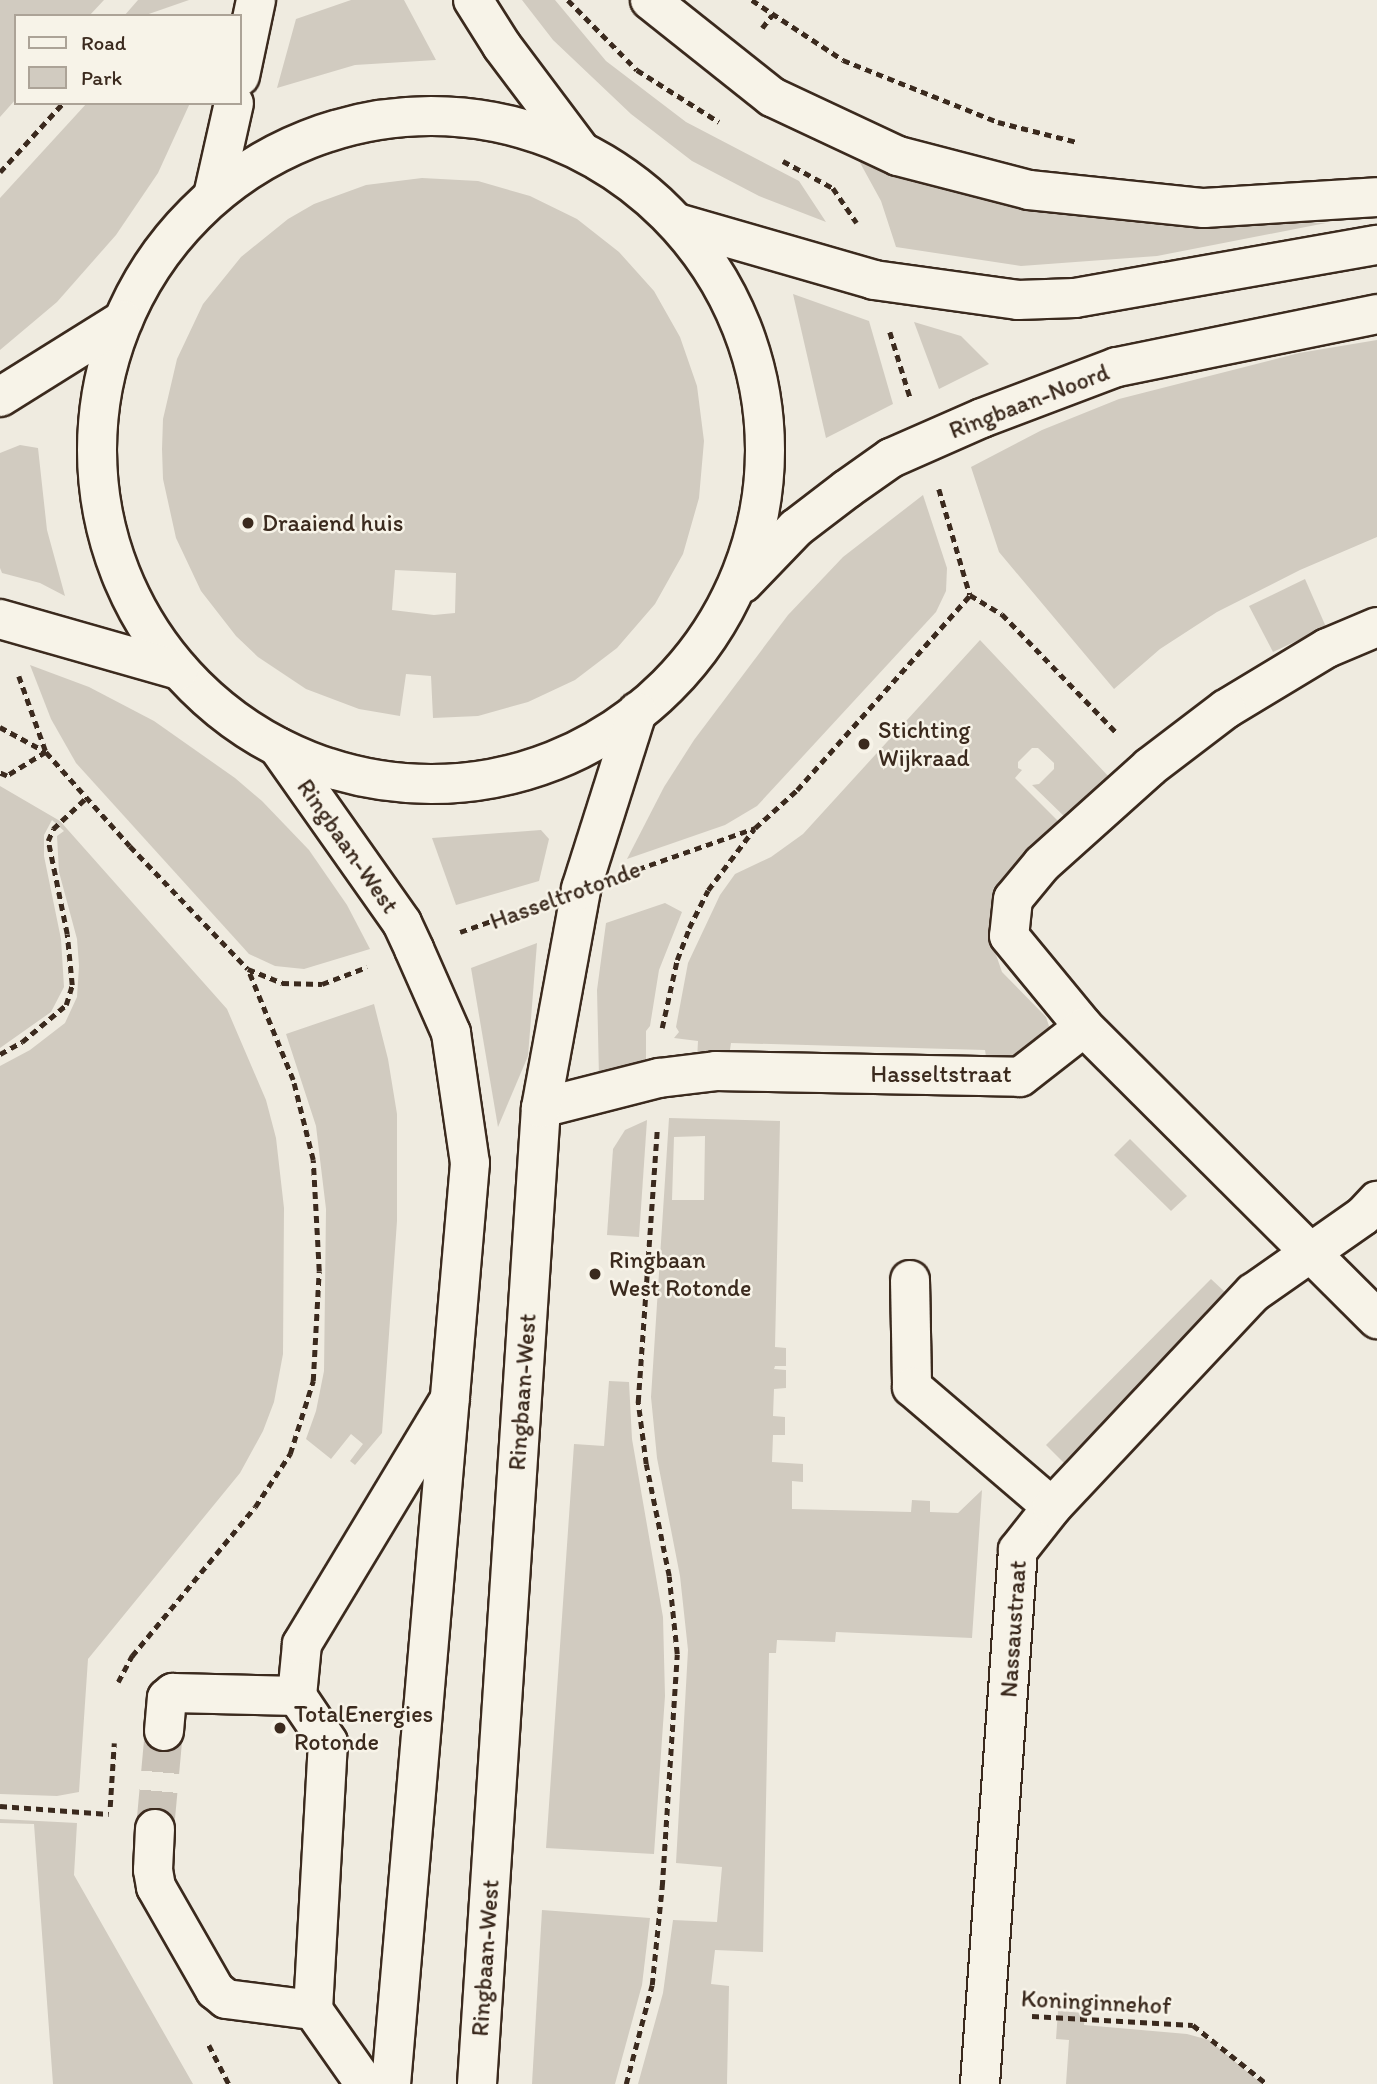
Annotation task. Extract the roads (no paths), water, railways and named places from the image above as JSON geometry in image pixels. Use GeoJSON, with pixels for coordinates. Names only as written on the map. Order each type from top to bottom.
{"type":"FeatureCollection","features":[{"type":"Feature","properties":{"kind":"main road"},"geometry":{"type":"LineString","coordinates":[[242,66],[256,0]]}},
{"type":"Feature","properties":{"kind":"main road"},"geometry":{"type":"LineString","coordinates":[[473,0],[502,46],[581,151]]}},
{"type":"Feature","properties":{"kind":"main road"},"geometry":{"type":"LineString","coordinates":[[650,0],[772,97],[898,156],[1029,190],[1204,208],[1377,197]]}},
{"type":"Feature","properties":{"kind":"main road"},"geometry":{"type":"LineString","coordinates":[[213,196],[234,105]]}},
{"type":"Feature","properties":{"kind":"main road"},"geometry":{"type":"LineString","coordinates":[[456,116],[520,128],[581,151],[642,190],[693,242],[732,304],[750,352],[762,400],[765,450],[762,500],[750,548],[732,595],[718,622],[681,670],[637,712],[615,730],[561,757],[505,775],[457,782],[409,782],[360,776],[305,759],[278,747],[215,705],[162,651],[127,591],[111,547],[100,502],[96,456],[99,409],[107,363],[140,285],[161,253],[213,196],[239,176],[296,144],[326,132],[391,118],[456,116]]}},
{"type":"Feature","properties":{"kind":"main road"},"geometry":{"type":"LineString","coordinates":[[677,223],[874,280],[1018,300],[1075,298],[1377,245]]}},
{"type":"Feature","properties":{"kind":"main road","name":"Ringbaan-Noord"},"geometry":{"type":"LineString","coordinates":[[732,595],[796,528],[891,458],[925,442],[1117,367],[1377,314]]}},
{"type":"Feature","properties":{"kind":"main road"},"geometry":{"type":"LineString","coordinates":[[0,397],[123,320]]}},
{"type":"Feature","properties":{"kind":"main road"},"geometry":{"type":"LineString","coordinates":[[0,619],[179,670]]}},
{"type":"Feature","properties":{"kind":"main road"},"geometry":{"type":"LineString","coordinates":[[1377,627],[1327,648],[1226,709],[1150,766],[1042,864],[1013,899],[1009,936],[1084,1027],[1377,1319]]}},
{"type":"Feature","properties":{"kind":"main road","name":"Ringbaan-West"},"geometry":{"type":"LineString","coordinates":[[477,2084],[541,1108],[581,889],[637,712]]}},
{"type":"Feature","properties":{"kind":"main road","name":"Ringbaan-West"},"geometry":{"type":"LineString","coordinates":[[278,747],[402,923],[414,949],[451,1033],[470,1164],[391,2084]]}},
{"type":"Feature","properties":{"kind":"main road","name":"Hasseltstraat"},"geometry":{"type":"LineString","coordinates":[[541,1108],[659,1079],[716,1071],[1020,1077],[1084,1027]]}},
{"type":"Feature","properties":{"kind":"main road","name":"Nassaustraat"},"geometry":{"type":"LineString","coordinates":[[980,2084],[1018,1550],[1052,1507],[1253,1293],[1363,1216],[1377,1201]]}},
{"type":"Feature","properties":{"kind":"main road"},"geometry":{"type":"LineString","coordinates":[[910,1280],[912,1387],[1052,1507]]}},
{"type":"Feature","properties":{"kind":"main road","name":"Ringbaan-West"},"geometry":{"type":"LineString","coordinates":[[297,1696],[302,1644],[450,1399]]}},
{"type":"Feature","properties":{"kind":"main road"},"geometry":{"type":"LineString","coordinates":[[164,1731],[167,1698],[173,1693],[297,1696],[328,1742],[313,2010],[365,2084]]}},
{"type":"Feature","properties":{"kind":"main road"},"geometry":{"type":"LineString","coordinates":[[155,1829],[153,1870],[156,1887],[215,1990],[226,1999],[313,2010]]}},
{"type":"Feature","properties":{"kind":"tunnel"},"geometry":{"type":"LineString","coordinates":[[155,1829],[164,1731]]}},
{"type":"Feature","properties":{"kind":"place","name":"Draaiend huis"},"geometry":{"type":"Point","coordinates":[248,523]}},
{"type":"Feature","properties":{"kind":"place","name":"Stichting Wijkraad"},"geometry":{"type":"Point","coordinates":[864,744]}},
{"type":"Feature","properties":{"kind":"place","name":"Ringbaan West Rotonde"},"geometry":{"type":"Point","coordinates":[595,1274]}},
{"type":"Feature","properties":{"kind":"place","name":"TotalEnergies Rotonde"},"geometry":{"type":"Point","coordinates":[280,1728]}}]}
